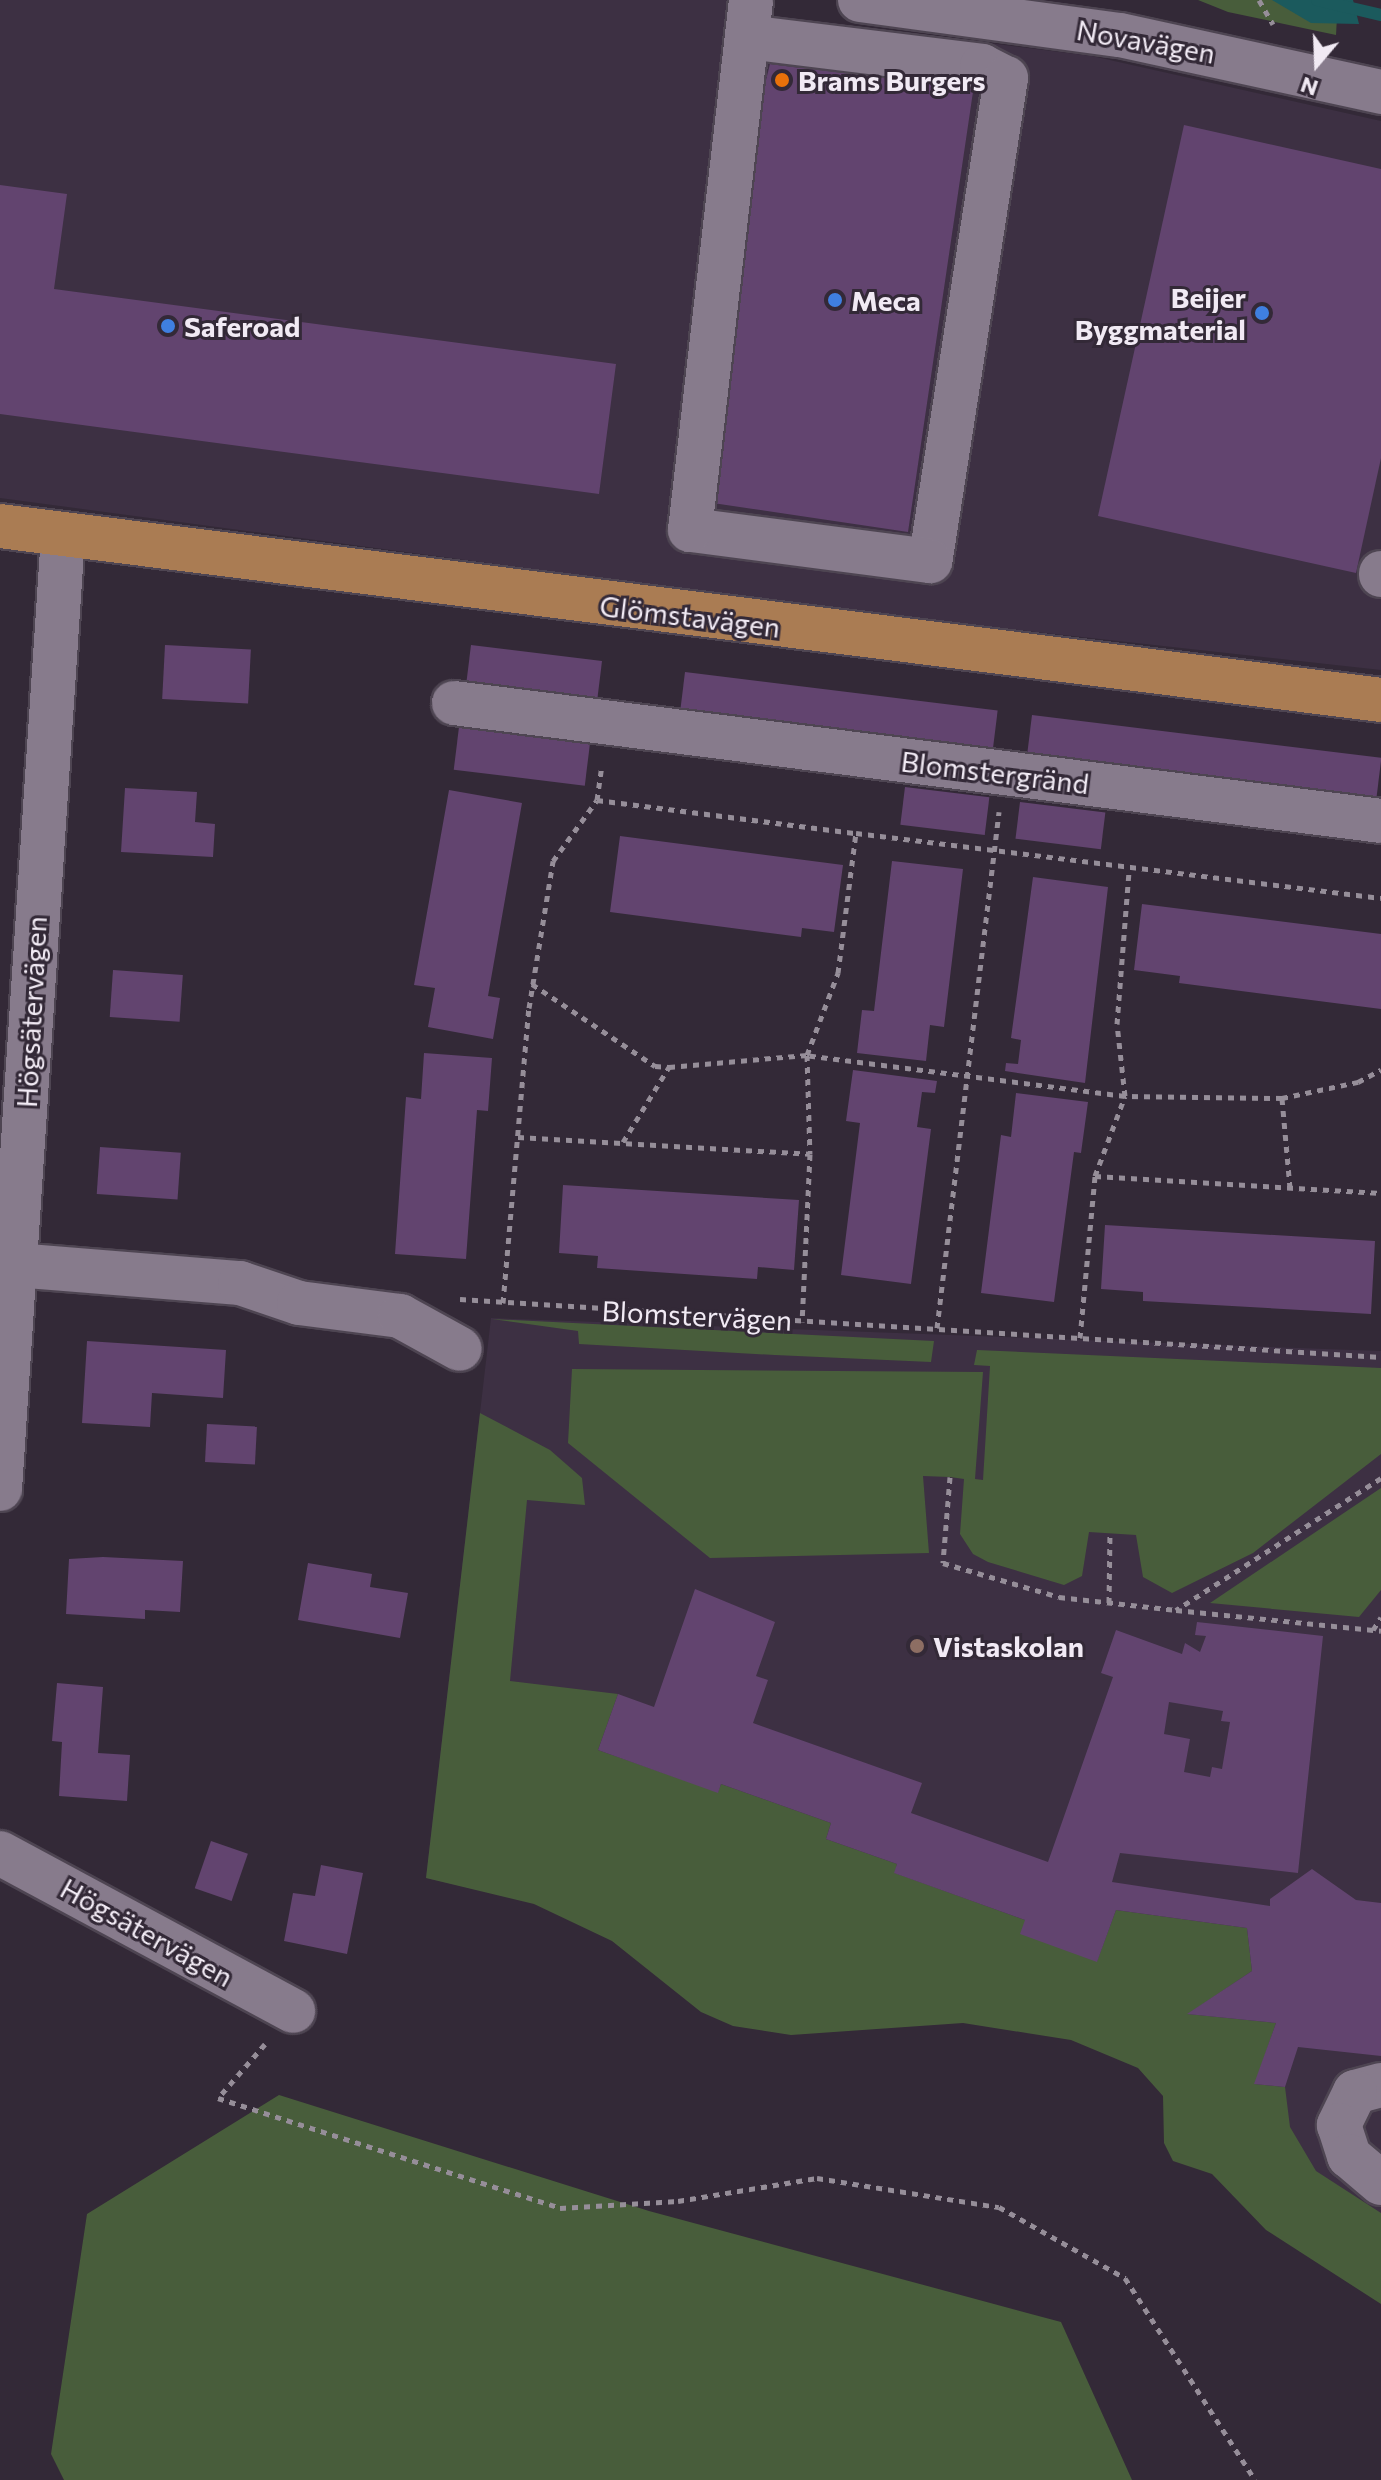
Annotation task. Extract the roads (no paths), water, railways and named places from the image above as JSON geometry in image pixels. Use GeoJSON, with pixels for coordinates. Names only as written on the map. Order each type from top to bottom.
{"type":"FeatureCollection","features":[{"type":"Feature","properties":{"kind":"main road","name":"Glömstavägen"},"geometry":{"type":"LineString","coordinates":[[0,526],[1381,700]]}},
{"type":"Feature","properties":{"kind":"street","name":"Novavägen"},"geometry":{"type":"LineString","coordinates":[[860,0],[1120,35],[1381,92]]}},
{"type":"Feature","properties":{"kind":"street"},"geometry":{"type":"LineString","coordinates":[[749,19],[982,66],[1006,78],[930,561],[690,530],[749,19]]}},
{"type":"Feature","properties":{"kind":"street","name":"Högsätervägen"},"geometry":{"type":"LineString","coordinates":[[0,1489],[63,535]]}},
{"type":"Feature","properties":{"kind":"street","name":"Blomstergränd"},"geometry":{"type":"LineString","coordinates":[[454,703],[1381,821]]}},
{"type":"Feature","properties":{"kind":"street"},"geometry":{"type":"LineString","coordinates":[[15,1265],[240,1283],[299,1303],[400,1316],[460,1349]]}},
{"type":"Feature","properties":{"kind":"street","name":"Högsätervägen"},"geometry":{"type":"LineString","coordinates":[[0,1853],[293,2011]]}},
{"type":"Feature","properties":{"kind":"street"},"geometry":{"type":"LineString","coordinates":[[1381,2085],[1355,2092],[1339,2125],[1349,2156],[1381,2183]]}},
{"type":"Feature","properties":{"kind":"waterway"},"geometry":{"type":"LineString","coordinates":[[1317,0],[1381,15]]}},
{"type":"Feature","properties":{"kind":"place","name":"Brams Burgers"},"geometry":{"type":"Point","coordinates":[782,80]}},
{"type":"Feature","properties":{"kind":"place","name":"Meca"},"geometry":{"type":"Point","coordinates":[835,300]}},
{"type":"Feature","properties":{"kind":"place","name":"Beijer Byggmaterial"},"geometry":{"type":"Point","coordinates":[1262,313]}},
{"type":"Feature","properties":{"kind":"place","name":"Saferoad"},"geometry":{"type":"Point","coordinates":[168,326]}},
{"type":"Feature","properties":{"kind":"place","name":"Vistaskolan"},"geometry":{"type":"Point","coordinates":[917,1646]}}]}
